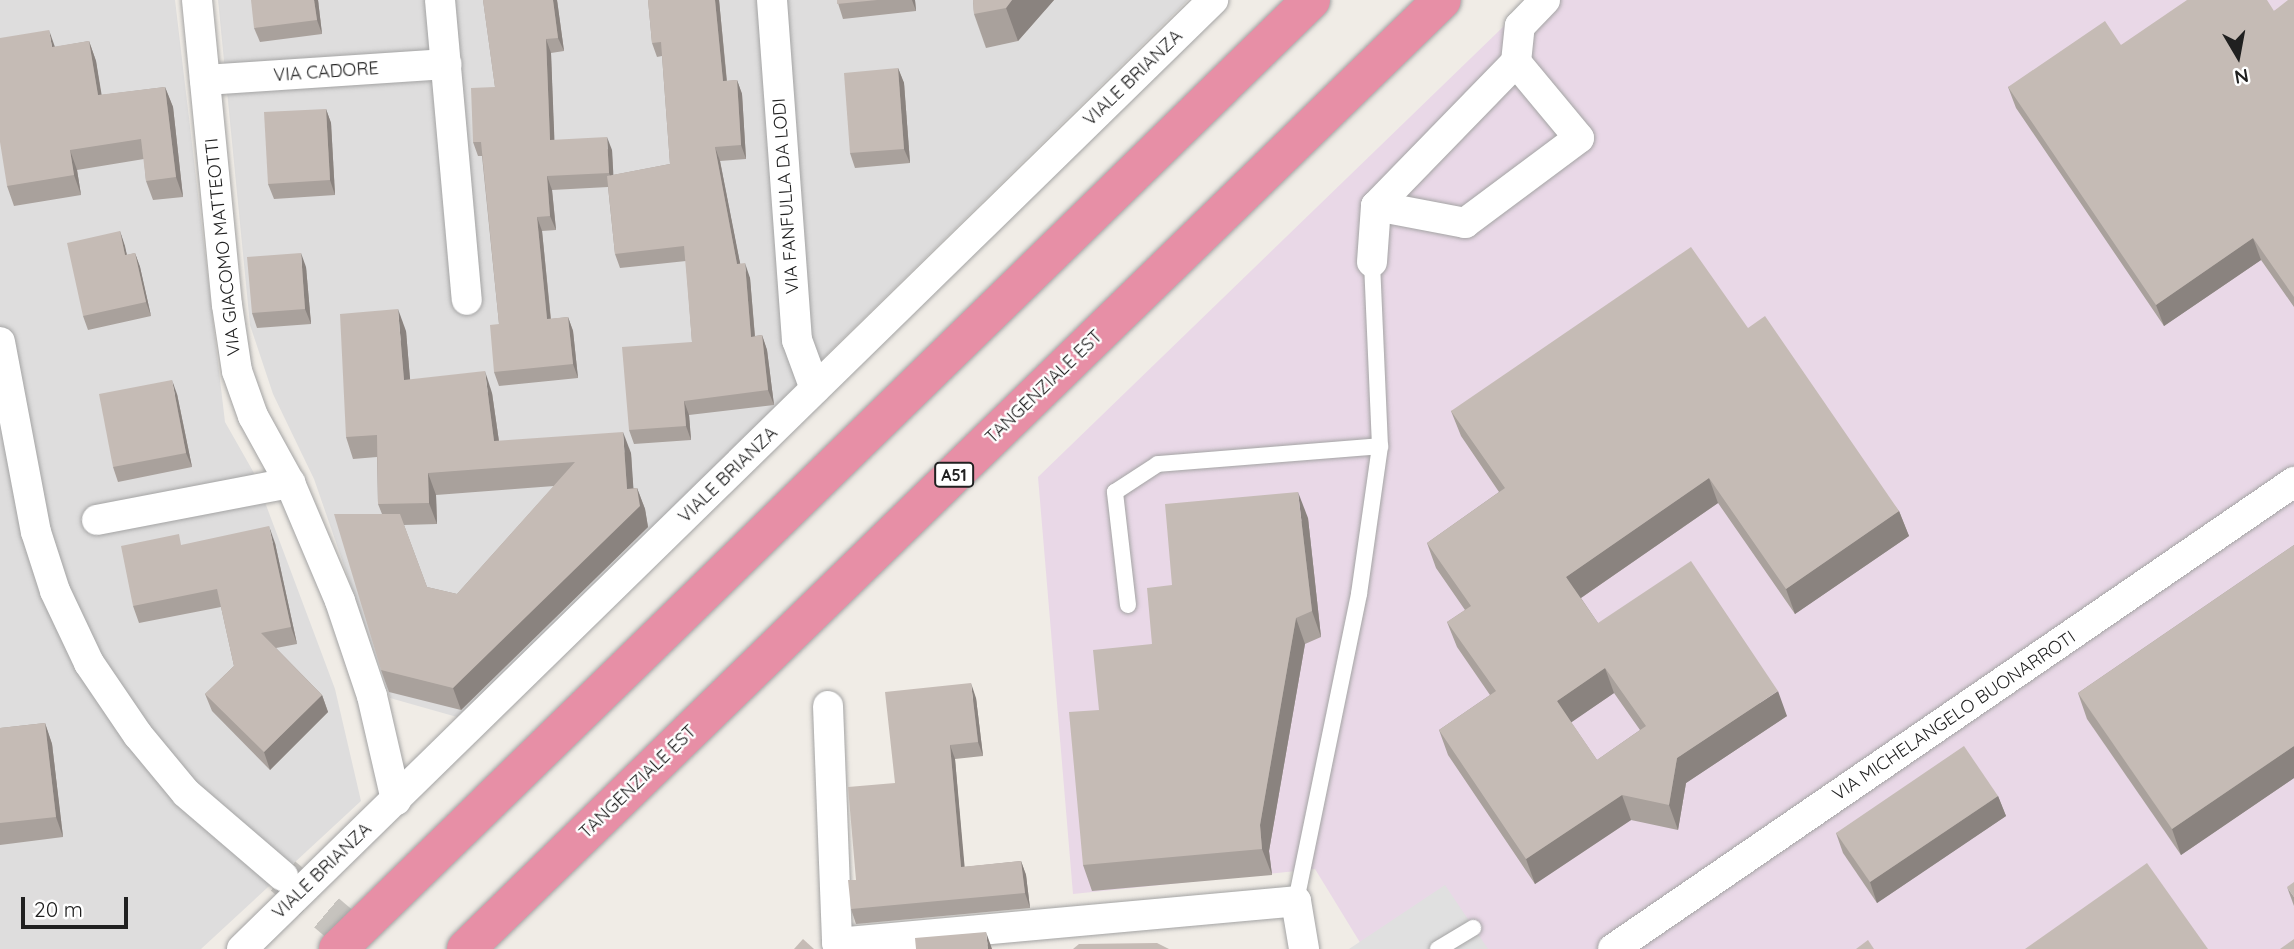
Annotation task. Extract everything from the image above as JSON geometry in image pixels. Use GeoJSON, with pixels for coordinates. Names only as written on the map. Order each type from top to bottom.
{"type":"FeatureCollection","features":[{"type":"Feature","properties":{"kind":"highway"},"geometry":{"type":"LineString","coordinates":[[338,949],[1311,0]]}},
{"type":"Feature","properties":{"kind":"highway","name":"TANGENZIALE EST"},"geometry":{"type":"LineString","coordinates":[[466,949],[1441,0]]}},
{"type":"Feature","properties":{"kind":"street","name":"VIA GIACOMO MATTEOTTI"},"geometry":{"type":"LineString","coordinates":[[197,0],[237,370],[253,415],[290,483],[340,601],[372,696],[396,800]]}},
{"type":"Feature","properties":{"kind":"street"},"geometry":{"type":"LineString","coordinates":[[440,0],[467,300]]}},
{"type":"Feature","properties":{"kind":"street","name":"VIA FANFULLA DA LODI"},"geometry":{"type":"LineString","coordinates":[[772,0],[797,340],[816,389]]}},
{"type":"Feature","properties":{"kind":"street","name":"VIALE BRIANZA"},"geometry":{"type":"LineString","coordinates":[[242,949],[1213,0]]}},
{"type":"Feature","properties":{"kind":"street"},"geometry":{"type":"LineString","coordinates":[[1372,262],[1376,206],[1516,62],[1520,26],[1545,0]]}},
{"type":"Feature","properties":{"kind":"street"},"geometry":{"type":"LineString","coordinates":[[1376,206],[1465,223],[1579,138],[1516,62]]}},
{"type":"Feature","properties":{"kind":"street","name":"VIA CADORE"},"geometry":{"type":"LineString","coordinates":[[205,80],[446,64]]}},
{"type":"Feature","properties":{"kind":"street"},"geometry":{"type":"LineString","coordinates":[[0,342],[36,532],[55,591],[89,663],[138,735],[186,793],[284,876]]}},
{"type":"Feature","properties":{"kind":"street","name":"VIA MICHELANGELO BUONARROTI"},"geometry":{"type":"LineString","coordinates":[[1613,949],[2294,482]]}},
{"type":"Feature","properties":{"kind":"street"},"geometry":{"type":"LineString","coordinates":[[97,520],[290,483]]}},
{"type":"Feature","properties":{"kind":"street"},"geometry":{"type":"LineString","coordinates":[[828,706],[837,943],[1296,901],[1304,949]]}},
{"type":"Feature","properties":{"kind":"lane"},"geometry":{"type":"LineString","coordinates":[[1296,901],[1359,594],[1380,446],[1372,262]]}},
{"type":"Feature","properties":{"kind":"lane"},"geometry":{"type":"LineString","coordinates":[[1128,605],[1115,492],[1158,464],[1380,446]]}},
{"type":"Feature","properties":{"kind":"lane"},"geometry":{"type":"LineString","coordinates":[[1438,949],[1473,928]]}},
{"type":"Feature","properties":{"kind":"shaded area"},"geometry":{"type":"Polygon","coordinates":[[[0,0],[175,0],[225,422],[254,473],[335,689],[361,801],[201,949],[0,949],[0,0]]]}},
{"type":"Feature","properties":{"kind":"shaded area"},"geometry":{"type":"Polygon","coordinates":[[[218,0],[1188,0],[807,374],[640,548],[457,717],[390,698],[314,479],[273,394],[250,325],[218,0]]]}},
{"type":"Feature","properties":{"kind":"shaded area"},"geometry":{"type":"Polygon","coordinates":[[[1531,0],[2294,0],[2294,949],[1364,949],[1315,869],[1073,894],[1038,477],[1531,0]]]}},
{"type":"Feature","properties":{"kind":"shaded area"},"geometry":{"type":"Polygon","coordinates":[[[1445,885],[1488,949],[1349,949],[1445,885]]]}},
{"type":"Feature","properties":{"kind":"building"},"geometry":{"type":"Polygon","coordinates":[[[251,0],[314,0],[317,20],[254,28],[251,0]]]}},
{"type":"Feature","properties":{"kind":"building"},"geometry":{"type":"Polygon","coordinates":[[[483,0],[553,0],[558,38],[546,39],[550,140],[607,137],[609,173],[547,176],[550,216],[537,217],[547,319],[568,317],[573,364],[494,372],[490,325],[499,324],[481,142],[473,142],[471,88],[495,87],[483,0]]]}},
{"type":"Feature","properties":{"kind":"building"},"geometry":{"type":"Polygon","coordinates":[[[648,0],[715,0],[723,81],[737,80],[741,145],[715,147],[737,264],[745,263],[751,337],[762,335],[768,390],[684,401],[686,426],[629,430],[622,347],[692,342],[684,246],[615,254],[607,176],[670,164],[661,42],[652,43],[648,0]]]}},
{"type":"Feature","properties":{"kind":"building"},"geometry":{"type":"Polygon","coordinates":[[[837,0],[877,0],[837,4],[837,0]]]}},
{"type":"Feature","properties":{"kind":"building"},"geometry":{"type":"Polygon","coordinates":[[[973,0],[1012,0],[1006,8],[974,14],[973,0]]]}},
{"type":"Feature","properties":{"kind":"building"},"geometry":{"type":"Polygon","coordinates":[[[2187,0],[2267,0],[2274,11],[2288,0],[2294,0],[2294,297],[2253,238],[2156,305],[2008,87],[2105,21],[2121,45],[2187,0]]]}},
{"type":"Feature","properties":{"kind":"building"},"geometry":{"type":"Polygon","coordinates":[[[49,30],[52,47],[89,41],[98,95],[165,87],[176,177],[146,181],[141,139],[70,150],[74,175],[7,186],[0,142],[0,38],[49,30]]]}},
{"type":"Feature","properties":{"kind":"building"},"geometry":{"type":"Polygon","coordinates":[[[898,68],[904,149],[850,153],[844,73],[898,68]]]}},
{"type":"Feature","properties":{"kind":"building"},"geometry":{"type":"Polygon","coordinates":[[[326,109],[330,180],[268,184],[264,112],[326,109]]]}},
{"type":"Feature","properties":{"kind":"building"},"geometry":{"type":"Polygon","coordinates":[[[120,231],[125,255],[135,253],[146,302],[83,316],[67,243],[120,231]]]}},
{"type":"Feature","properties":{"kind":"building"},"geometry":{"type":"Polygon","coordinates":[[[1691,247],[1748,328],[1765,316],[1899,511],[1786,589],[1709,478],[1566,577],[1598,623],[1691,561],[1778,691],[1677,758],[1669,805],[1622,795],[1526,859],[1439,730],[1496,691],[1447,622],[1471,606],[1427,543],[1505,488],[1451,411],[1691,247]],[[1605,668],[1557,701],[1597,760],[1646,726],[1605,668]]]}},
{"type":"Feature","properties":{"kind":"building"},"geometry":{"type":"Polygon","coordinates":[[[301,253],[305,309],[252,313],[247,257],[301,253]]]}},
{"type":"Feature","properties":{"kind":"building"},"geometry":{"type":"Polygon","coordinates":[[[398,309],[404,380],[485,371],[494,441],[623,432],[627,489],[637,488],[640,506],[453,688],[381,670],[334,514],[400,514],[427,587],[457,594],[575,462],[428,473],[429,503],[378,504],[377,435],[346,437],[340,314],[398,309]]]}},
{"type":"Feature","properties":{"kind":"building"},"geometry":{"type":"Polygon","coordinates":[[[172,380],[186,453],[113,467],[99,394],[172,380]]]}},
{"type":"Feature","properties":{"kind":"building"},"geometry":{"type":"Polygon","coordinates":[[[1298,492],[1312,611],[1296,618],[1260,825],[1262,849],[1083,865],[1069,712],[1099,710],[1093,650],[1152,644],[1147,588],[1172,585],[1165,504],[1298,492]]]}},
{"type":"Feature","properties":{"kind":"building"},"geometry":{"type":"Polygon","coordinates":[[[269,526],[291,627],[261,633],[322,695],[264,752],[205,694],[234,666],[217,589],[133,606],[121,546],[179,534],[181,545],[269,526]]]}},
{"type":"Feature","properties":{"kind":"building"},"geometry":{"type":"Polygon","coordinates":[[[2294,545],[2294,746],[2172,829],[2078,693],[2294,545]]]}},
{"type":"Feature","properties":{"kind":"building"},"geometry":{"type":"Polygon","coordinates":[[[971,683],[978,742],[950,745],[961,867],[1021,861],[1025,893],[851,909],[848,880],[856,880],[848,787],[895,783],[885,692],[971,683]]]}},
{"type":"Feature","properties":{"kind":"building"},"geometry":{"type":"Polygon","coordinates":[[[45,723],[56,817],[0,823],[0,728],[45,723]]]}},
{"type":"Feature","properties":{"kind":"building"},"geometry":{"type":"Polygon","coordinates":[[[1964,746],[1998,796],[1870,882],[1836,833],[1964,746]]]}},
{"type":"Feature","properties":{"kind":"building"},"geometry":{"type":"Polygon","coordinates":[[[2147,863],[2208,949],[2025,949],[2147,863]]]}},
{"type":"Feature","properties":{"kind":"building"},"geometry":{"type":"Polygon","coordinates":[[[2294,882],[2294,897],[2287,887],[2294,882]]]}},
{"type":"Feature","properties":{"kind":"building"},"geometry":{"type":"Polygon","coordinates":[[[986,932],[988,949],[916,949],[915,938],[986,932]]]}},
{"type":"Feature","properties":{"kind":"building"},"geometry":{"type":"Polygon","coordinates":[[[803,939],[814,949],[794,949],[803,939]]]}},
{"type":"Feature","properties":{"kind":"building"},"geometry":{"type":"Polygon","coordinates":[[[2294,939],[2294,949],[2280,949],[2294,939]]]}},
{"type":"Feature","properties":{"kind":"building"},"geometry":{"type":"Polygon","coordinates":[[[1868,940],[1874,949],[1856,949],[1868,940]]]}},
{"type":"Feature","properties":{"kind":"building"},"geometry":{"type":"Polygon","coordinates":[[[1157,943],[1169,949],[1073,949],[1079,944],[1157,943]]]}},
{"type":"Feature","properties":{"kind":"tunnel"},"geometry":{"type":"LineString","coordinates":[[283,876],[369,949]]}}]}
